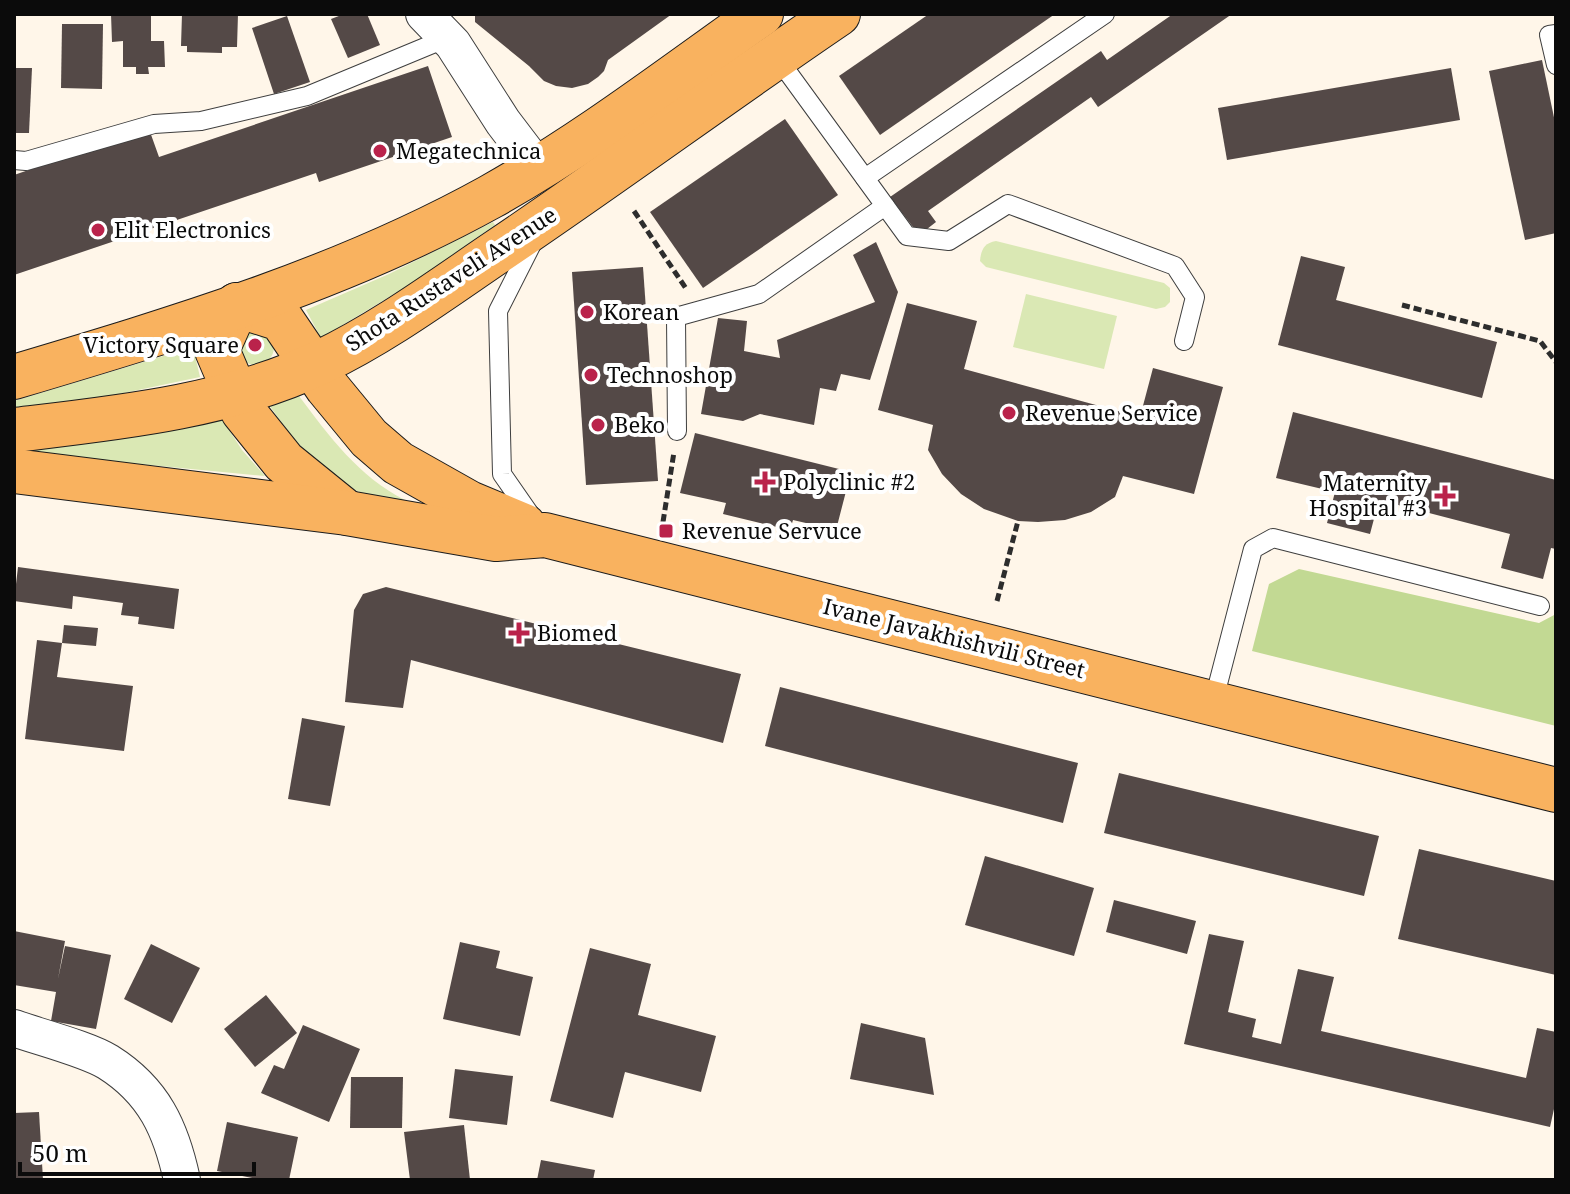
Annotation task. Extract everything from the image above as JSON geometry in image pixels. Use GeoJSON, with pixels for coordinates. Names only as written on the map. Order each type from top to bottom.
{"type":"FeatureCollection","features":[{"type":"Feature","properties":{"kind":"main road","name":"Shota Rustaveli Avenue"},"geometry":{"type":"LineString","coordinates":[[14,377],[106,350],[349,263],[487,198],[538,168],[761,14]]}},
{"type":"Feature","properties":{"kind":"main road","name":"Shota Rustaveli Avenue"},"geometry":{"type":"LineString","coordinates":[[14,430],[209,399],[312,366],[379,330],[545,219],[838,14]]}},
{"type":"Feature","properties":{"kind":"main road"},"geometry":{"type":"LineString","coordinates":[[347,513],[284,462],[243,411],[217,350],[237,305],[281,319],[312,366],[369,438],[398,463],[469,503],[545,535]]}},
{"type":"Feature","properties":{"kind":"main road","name":"Ivane Javakhishvili Street"},"geometry":{"type":"LineString","coordinates":[[14,471],[347,513],[496,539],[545,535],[1556,790]]}},
{"type":"Feature","properties":{"kind":"street"},"geometry":{"type":"LineString","coordinates":[[436,26],[538,168]]}},
{"type":"Feature","properties":{"kind":"street"},"geometry":{"type":"LineString","coordinates":[[14,1028],[107,1061],[149,1095],[169,1131],[184,1180]]}},
{"type":"Feature","properties":{"kind":"lane"},"geometry":{"type":"LineString","coordinates":[[865,178],[1105,14]]}},
{"type":"Feature","properties":{"kind":"lane"},"geometry":{"type":"LineString","coordinates":[[14,160],[26,161],[154,124],[201,121],[307,96],[436,26]]}},
{"type":"Feature","properties":{"kind":"lane"},"geometry":{"type":"LineString","coordinates":[[1556,34],[1549,35],[1556,65]]}},
{"type":"Feature","properties":{"kind":"lane"},"geometry":{"type":"LineString","coordinates":[[776,56],[907,236],[949,241],[1008,204],[1175,266],[1195,297],[1184,341]]}},
{"type":"Feature","properties":{"kind":"lane"},"geometry":{"type":"LineString","coordinates":[[677,431],[676,317],[759,294],[885,206]]}},
{"type":"Feature","properties":{"kind":"lane"},"geometry":{"type":"LineString","coordinates":[[545,219],[498,311],[502,474],[545,535]]}},
{"type":"Feature","properties":{"kind":"lane"},"geometry":{"type":"LineString","coordinates":[[1213,703],[1253,549],[1273,538],[1540,606]]}},
{"type":"Feature","properties":{"kind":"path"},"geometry":{"type":"LineString","coordinates":[[634,211],[701,310]]}},
{"type":"Feature","properties":{"kind":"path"},"geometry":{"type":"LineString","coordinates":[[1402,305],[1540,341],[1556,362]]}},
{"type":"Feature","properties":{"kind":"path"},"geometry":{"type":"LineString","coordinates":[[663,522],[677,431]]}},
{"type":"Feature","properties":{"kind":"path"},"geometry":{"type":"LineString","coordinates":[[997,601],[1018,521]]}},
{"type":"Feature","properties":{"kind":"green space"},"geometry":{"type":"Polygon","coordinates":[[[493,222],[495,225],[409,285],[321,338],[306,310],[389,274],[493,222]]]}},
{"type":"Feature","properties":{"kind":"green space"},"geometry":{"type":"Polygon","coordinates":[[[996,241],[1164,283],[1170,288],[1170,302],[1156,309],[986,267],[980,261],[982,250],[996,241]]]}},
{"type":"Feature","properties":{"kind":"green space"},"geometry":{"type":"Polygon","coordinates":[[[1026,294],[1117,316],[1104,369],[1013,347],[1026,294]]]}},
{"type":"Feature","properties":{"kind":"green space"},"geometry":{"type":"Polygon","coordinates":[[[256,329],[268,335],[274,347],[268,359],[256,365],[244,359],[238,347],[244,335],[256,329]]]}},
{"type":"Feature","properties":{"kind":"green space"},"geometry":{"type":"Polygon","coordinates":[[[193,347],[200,377],[105,397],[14,411],[14,401],[193,347]]]}},
{"type":"Feature","properties":{"kind":"green space"},"geometry":{"type":"Polygon","coordinates":[[[299,396],[359,468],[405,500],[404,505],[355,490],[329,474],[307,453],[269,405],[299,396]]]}},
{"type":"Feature","properties":{"kind":"green space"},"geometry":{"type":"Polygon","coordinates":[[[220,416],[242,450],[265,476],[14,452],[220,416]]]}},
{"type":"Feature","properties":{"kind":"green space"},"geometry":{"type":"Polygon","coordinates":[[[1299,569],[1539,623],[1556,614],[1556,726],[1252,651],[1269,584],[1299,569]]]}},
{"type":"Feature","properties":{"kind":"building"},"geometry":{"type":"Polygon","coordinates":[[[111,14],[151,14],[151,41],[164,41],[165,67],[148,67],[149,74],[136,74],[136,67],[123,67],[123,41],[112,42],[111,14]]]}},
{"type":"Feature","properties":{"kind":"building"},"geometry":{"type":"Polygon","coordinates":[[[182,14],[238,14],[237,47],[222,47],[222,53],[187,52],[187,46],[181,46],[182,14]]]}},
{"type":"Feature","properties":{"kind":"building"},"geometry":{"type":"Polygon","coordinates":[[[344,14],[367,14],[380,45],[348,58],[331,19],[344,14]]]}},
{"type":"Feature","properties":{"kind":"building"},"geometry":{"type":"Polygon","coordinates":[[[475,14],[672,14],[608,60],[598,77],[588,84],[572,88],[544,81],[475,22],[475,14]]]}},
{"type":"Feature","properties":{"kind":"building"},"geometry":{"type":"Polygon","coordinates":[[[929,14],[1055,14],[880,135],[839,76],[929,14]]]}},
{"type":"Feature","properties":{"kind":"building"},"geometry":{"type":"Polygon","coordinates":[[[1173,14],[1232,14],[1098,107],[1091,97],[928,211],[936,222],[927,229],[913,227],[890,197],[1101,51],[1107,60],[1173,14]]]}},
{"type":"Feature","properties":{"kind":"building"},"geometry":{"type":"Polygon","coordinates":[[[287,16],[310,82],[274,94],[252,28],[287,16]]]}},
{"type":"Feature","properties":{"kind":"building"},"geometry":{"type":"Polygon","coordinates":[[[62,24],[103,24],[102,89],[61,88],[62,24]]]}},
{"type":"Feature","properties":{"kind":"building"},"geometry":{"type":"Polygon","coordinates":[[[1542,60],[1556,127],[1556,233],[1525,240],[1489,71],[1542,60]]]}},
{"type":"Feature","properties":{"kind":"building"},"geometry":{"type":"Polygon","coordinates":[[[428,66],[452,137],[319,182],[316,173],[14,275],[14,175],[149,129],[159,157],[428,66]]]}},
{"type":"Feature","properties":{"kind":"building"},"geometry":{"type":"Polygon","coordinates":[[[14,68],[32,68],[29,133],[14,133],[14,68]]]}},
{"type":"Feature","properties":{"kind":"building"},"geometry":{"type":"Polygon","coordinates":[[[1451,68],[1460,120],[1227,160],[1218,108],[1451,68]]]}},
{"type":"Feature","properties":{"kind":"building"},"geometry":{"type":"Polygon","coordinates":[[[785,119],[838,195],[703,288],[650,212],[785,119]]]}},
{"type":"Feature","properties":{"kind":"building"},"geometry":{"type":"Polygon","coordinates":[[[876,242],[898,292],[870,380],[841,374],[836,391],[820,388],[814,425],[760,414],[743,421],[701,414],[718,318],[747,321],[744,351],[780,358],[777,340],[875,302],[853,255],[876,242]]]}},
{"type":"Feature","properties":{"kind":"building"},"geometry":{"type":"Polygon","coordinates":[[[1301,256],[1345,267],[1336,300],[1497,342],[1482,398],[1278,345],[1301,256]]]}},
{"type":"Feature","properties":{"kind":"building"},"geometry":{"type":"Polygon","coordinates":[[[643,267],[658,481],[586,485],[572,272],[643,267]]]}},
{"type":"Feature","properties":{"kind":"building","name":"Revenue Service"},"geometry":{"type":"Polygon","coordinates":[[[907,303],[977,321],[964,369],[1140,417],[1153,368],[1223,387],[1194,494],[1123,476],[1115,497],[1091,512],[1065,520],[1038,522],[1018,521],[984,509],[961,494],[942,474],[928,450],[933,425],[878,410],[907,303]]]}},
{"type":"Feature","properties":{"kind":"building","name":"Maternity Hospital #3"},"geometry":{"type":"Polygon","coordinates":[[[1293,412],[1556,480],[1556,549],[1551,548],[1543,579],[1501,568],[1510,534],[1379,500],[1370,534],[1327,523],[1335,492],[1276,478],[1293,412]]]}},
{"type":"Feature","properties":{"kind":"building","name":"Polyclinic #2"},"geometry":{"type":"Polygon","coordinates":[[[695,433],[851,472],[836,530],[793,520],[790,530],[756,522],[723,514],[726,503],[680,493],[695,433]]]}},
{"type":"Feature","properties":{"kind":"building"},"geometry":{"type":"Polygon","coordinates":[[[18,567],[179,589],[174,629],[138,624],[139,617],[121,615],[123,603],[73,596],[72,609],[14,601],[18,567]]]}},
{"type":"Feature","properties":{"kind":"building"},"geometry":{"type":"Polygon","coordinates":[[[386,587],[741,674],[723,743],[411,660],[403,708],[345,702],[354,610],[363,594],[386,587]]]}},
{"type":"Feature","properties":{"kind":"building"},"geometry":{"type":"Polygon","coordinates":[[[64,625],[98,628],[96,646],[62,643],[64,625]]]}},
{"type":"Feature","properties":{"kind":"building"},"geometry":{"type":"Polygon","coordinates":[[[37,640],[62,643],[57,677],[133,686],[124,751],[25,739],[37,640]]]}},
{"type":"Feature","properties":{"kind":"building"},"geometry":{"type":"Polygon","coordinates":[[[780,687],[1078,763],[1063,823],[765,746],[780,687]]]}},
{"type":"Feature","properties":{"kind":"building"},"geometry":{"type":"Polygon","coordinates":[[[302,718],[345,726],[330,806],[288,799],[302,718]]]}},
{"type":"Feature","properties":{"kind":"building"},"geometry":{"type":"Polygon","coordinates":[[[1119,773],[1379,836],[1364,896],[1104,833],[1119,773]]]}},
{"type":"Feature","properties":{"kind":"building"},"geometry":{"type":"Polygon","coordinates":[[[1419,849],[1556,881],[1556,975],[1398,939],[1419,849]]]}},
{"type":"Feature","properties":{"kind":"building"},"geometry":{"type":"Polygon","coordinates":[[[985,856],[1094,888],[1074,956],[965,925],[985,856]]]}},
{"type":"Feature","properties":{"kind":"building"},"geometry":{"type":"Polygon","coordinates":[[[1114,900],[1196,921],[1187,954],[1106,932],[1114,900]]]}},
{"type":"Feature","properties":{"kind":"building"},"geometry":{"type":"Polygon","coordinates":[[[14,931],[65,941],[58,979],[65,946],[111,955],[96,1029],[51,1021],[56,992],[14,985],[14,931]]]}},
{"type":"Feature","properties":{"kind":"building"},"geometry":{"type":"Polygon","coordinates":[[[1209,934],[1244,941],[1228,1012],[1256,1019],[1252,1037],[1281,1044],[1298,969],[1334,977],[1321,1031],[1526,1078],[1537,1028],[1556,1032],[1556,1100],[1550,1127],[1184,1044],[1209,934]]]}},
{"type":"Feature","properties":{"kind":"building"},"geometry":{"type":"Polygon","coordinates":[[[460,942],[500,951],[496,968],[533,977],[520,1036],[443,1019],[460,942]]]}},
{"type":"Feature","properties":{"kind":"building"},"geometry":{"type":"Polygon","coordinates":[[[151,944],[200,968],[172,1023],[124,999],[151,944]]]}},
{"type":"Feature","properties":{"kind":"building"},"geometry":{"type":"Polygon","coordinates":[[[590,948],[651,964],[638,1015],[716,1036],[701,1092],[625,1072],[613,1118],[550,1101],[590,948]]]}},
{"type":"Feature","properties":{"kind":"building"},"geometry":{"type":"Polygon","coordinates":[[[266,995],[297,1033],[255,1067],[224,1029],[266,995]]]}},
{"type":"Feature","properties":{"kind":"building"},"geometry":{"type":"Polygon","coordinates":[[[861,1023],[925,1038],[934,1095],[850,1079],[861,1023]]]}},
{"type":"Feature","properties":{"kind":"building"},"geometry":{"type":"Polygon","coordinates":[[[303,1025],[360,1049],[329,1122],[261,1093],[274,1065],[284,1069],[303,1025]]]}},
{"type":"Feature","properties":{"kind":"building"},"geometry":{"type":"Polygon","coordinates":[[[455,1069],[513,1076],[507,1125],[449,1118],[455,1069]]]}},
{"type":"Feature","properties":{"kind":"building"},"geometry":{"type":"Polygon","coordinates":[[[351,1077],[403,1077],[402,1128],[350,1128],[351,1077]]]}},
{"type":"Feature","properties":{"kind":"building"},"geometry":{"type":"Polygon","coordinates":[[[39,1112],[43,1180],[14,1180],[14,1113],[39,1112]]]}},
{"type":"Feature","properties":{"kind":"building"},"geometry":{"type":"Polygon","coordinates":[[[227,1122],[298,1137],[289,1180],[262,1180],[217,1171],[227,1122]]]}},
{"type":"Feature","properties":{"kind":"building"},"geometry":{"type":"Polygon","coordinates":[[[464,1125],[470,1180],[410,1180],[404,1132],[464,1125]]]}},
{"type":"Feature","properties":{"kind":"building"},"geometry":{"type":"Polygon","coordinates":[[[541,1160],[595,1170],[593,1180],[537,1180],[541,1160]]]}},
{"type":"Feature","properties":{"kind":"place","name":"Megatechnica"},"geometry":{"type":"Point","coordinates":[380,151]}},
{"type":"Feature","properties":{"kind":"place","name":"Elit Electronics"},"geometry":{"type":"Point","coordinates":[98,230]}},
{"type":"Feature","properties":{"kind":"place","name":"Korean"},"geometry":{"type":"Point","coordinates":[587,312]}},
{"type":"Feature","properties":{"kind":"place","name":"Victory Square"},"geometry":{"type":"Point","coordinates":[255,345]}},
{"type":"Feature","properties":{"kind":"place","name":"Technoshop"},"geometry":{"type":"Point","coordinates":[591,375]}},
{"type":"Feature","properties":{"kind":"place","name":"Revenue Service"},"geometry":{"type":"Point","coordinates":[1009,413]}},
{"type":"Feature","properties":{"kind":"place","name":"Beko"},"geometry":{"type":"Point","coordinates":[598,425]}},
{"type":"Feature","properties":{"kind":"place","name":"Polyclinic #2"},"geometry":{"type":"Point","coordinates":[765,482]}},
{"type":"Feature","properties":{"kind":"place","name":"Maternity Hospital #3"},"geometry":{"type":"Point","coordinates":[1445,496]}},
{"type":"Feature","properties":{"kind":"place","name":"Revenue Servuce"},"geometry":{"type":"Point","coordinates":[666,531]}},
{"type":"Feature","properties":{"kind":"place","name":"Biomed"},"geometry":{"type":"Point","coordinates":[519,633]}}]}
